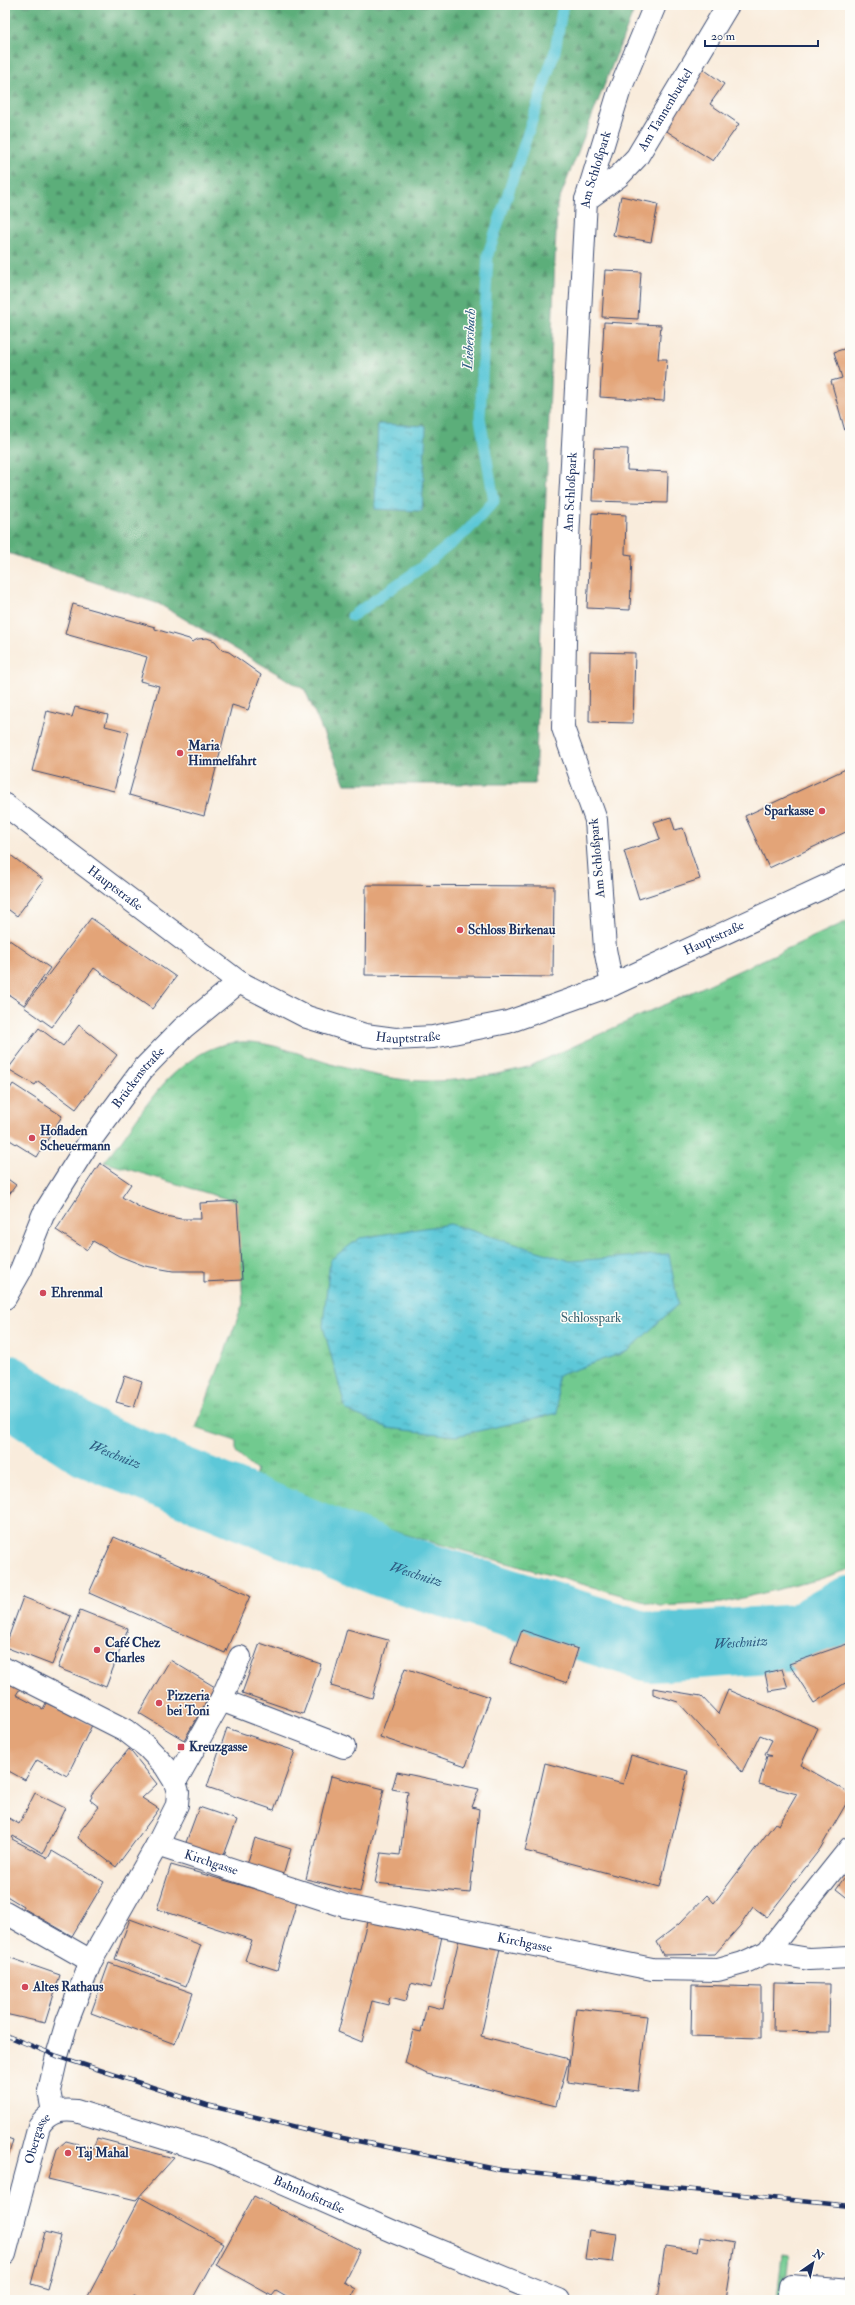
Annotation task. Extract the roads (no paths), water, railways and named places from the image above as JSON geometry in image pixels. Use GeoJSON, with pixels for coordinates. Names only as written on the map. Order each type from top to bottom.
{"type":"FeatureCollection","features":[{"type":"Feature","properties":{"kind":"street","name":"Am Schloßpark"},"geometry":{"type":"LineString","coordinates":[[612,985],[605,949],[596,820],[563,728],[567,558],[586,200],[619,92],[655,5]]}},
{"type":"Feature","properties":{"kind":"street","name":"Am Tannenbuckel"},"geometry":{"type":"LineString","coordinates":[[586,200],[619,176],[637,157],[728,5]]}},
{"type":"Feature","properties":{"kind":"street","name":"Hauptstraße"},"geometry":{"type":"LineString","coordinates":[[5,805],[238,982],[307,1017],[365,1035],[395,1039],[432,1037],[508,1022],[612,985],[850,876]]}},
{"type":"Feature","properties":{"kind":"street","name":"Brückenstraße"},"geometry":{"type":"LineString","coordinates":[[5,1298],[21,1270],[43,1215],[93,1136],[143,1069],[183,1028],[238,982]]}},
{"type":"Feature","properties":{"kind":"street"},"geometry":{"type":"LineString","coordinates":[[175,1782],[221,1700],[240,1657]]}},
{"type":"Feature","properties":{"kind":"street"},"geometry":{"type":"LineString","coordinates":[[5,1669],[125,1730],[147,1747],[165,1766],[175,1782],[178,1792],[177,1805],[157,1844]]}},
{"type":"Feature","properties":{"kind":"street"},"geometry":{"type":"LineString","coordinates":[[221,1700],[344,1747]]}},
{"type":"Feature","properties":{"kind":"street","name":"Kirchgasse"},"geometry":{"type":"LineString","coordinates":[[157,1844],[316,1898],[345,1906],[652,1969],[718,1970],[743,1963],[767,1952],[850,1848]]}},
{"type":"Feature","properties":{"kind":"street","name":"Obergasse"},"geometry":{"type":"LineString","coordinates":[[5,2254],[39,2126],[53,2112],[49,2091],[67,2022],[91,1961],[157,1844]]}},
{"type":"Feature","properties":{"kind":"street"},"geometry":{"type":"LineString","coordinates":[[5,1912],[91,1961]]}},
{"type":"Feature","properties":{"kind":"street"},"geometry":{"type":"LineString","coordinates":[[767,1952],[809,1959],[850,1957]]}},
{"type":"Feature","properties":{"kind":"street","name":"Bahnhofstraße"},"geometry":{"type":"LineString","coordinates":[[53,2112],[64,2109],[76,2111],[216,2154],[394,2232],[559,2300]]}},
{"type":"Feature","properties":{"kind":"street"},"geometry":{"type":"LineString","coordinates":[[788,2300],[790,2286],[850,2291]]}},
{"type":"Feature","properties":{"kind":"water"},"geometry":{"type":"Polygon","coordinates":[[[378,424],[426,426],[422,511],[375,509],[378,424]]]}},
{"type":"Feature","properties":{"kind":"water"},"geometry":{"type":"Polygon","coordinates":[[[450,1224],[570,1261],[669,1254],[678,1304],[628,1351],[557,1376],[558,1413],[456,1436],[388,1428],[346,1410],[323,1326],[330,1260],[360,1238],[450,1224]]]}},
{"type":"Feature","properties":{"kind":"waterway","name":"Liebersbach"},"geometry":{"type":"LineString","coordinates":[[352,616],[418,570],[467,531],[494,501],[480,418],[488,254],[555,51],[563,5]]}},
{"type":"Feature","properties":{"kind":"waterway","name":"Weschnitz"},"geometry":{"type":"LineString","coordinates":[[5,1388],[90,1444],[385,1564],[651,1648],[800,1638],[850,1610]]}},
{"type":"Feature","properties":{"kind":"railway"},"geometry":{"type":"LineString","coordinates":[[5,2035],[57,2056],[207,2105],[333,2136],[501,2170],[850,2206]]}},
{"type":"Feature","properties":{"kind":"place","name":"Maria Himmelfahrt"},"geometry":{"type":"Point","coordinates":[180,753]}},
{"type":"Feature","properties":{"kind":"place","name":"Sparkasse"},"geometry":{"type":"Point","coordinates":[822,811]}},
{"type":"Feature","properties":{"kind":"place","name":"Schloss Birkenau"},"geometry":{"type":"Point","coordinates":[460,930]}},
{"type":"Feature","properties":{"kind":"place","name":"Hofladen Scheuermann"},"geometry":{"type":"Point","coordinates":[32,1138]}},
{"type":"Feature","properties":{"kind":"place","name":"Ehrenmal"},"geometry":{"type":"Point","coordinates":[43,1293]}},
{"type":"Feature","properties":{"kind":"place","name":"Café Chez Charles"},"geometry":{"type":"Point","coordinates":[97,1650]}},
{"type":"Feature","properties":{"kind":"place","name":"Pizzeria bei Toni"},"geometry":{"type":"Point","coordinates":[159,1703]}},
{"type":"Feature","properties":{"kind":"place","name":"Kreuzgasse"},"geometry":{"type":"Point","coordinates":[181,1747]}},
{"type":"Feature","properties":{"kind":"place","name":"Altes Rathaus"},"geometry":{"type":"Point","coordinates":[25,1987]}},
{"type":"Feature","properties":{"kind":"place","name":"Taj Mahal"},"geometry":{"type":"Point","coordinates":[68,2153]}},
{"type":"Feature","properties":{"kind":"park label","name":"Schlosspark"},"geometry":{"type":"Point","coordinates":[591,1318]}}]}
